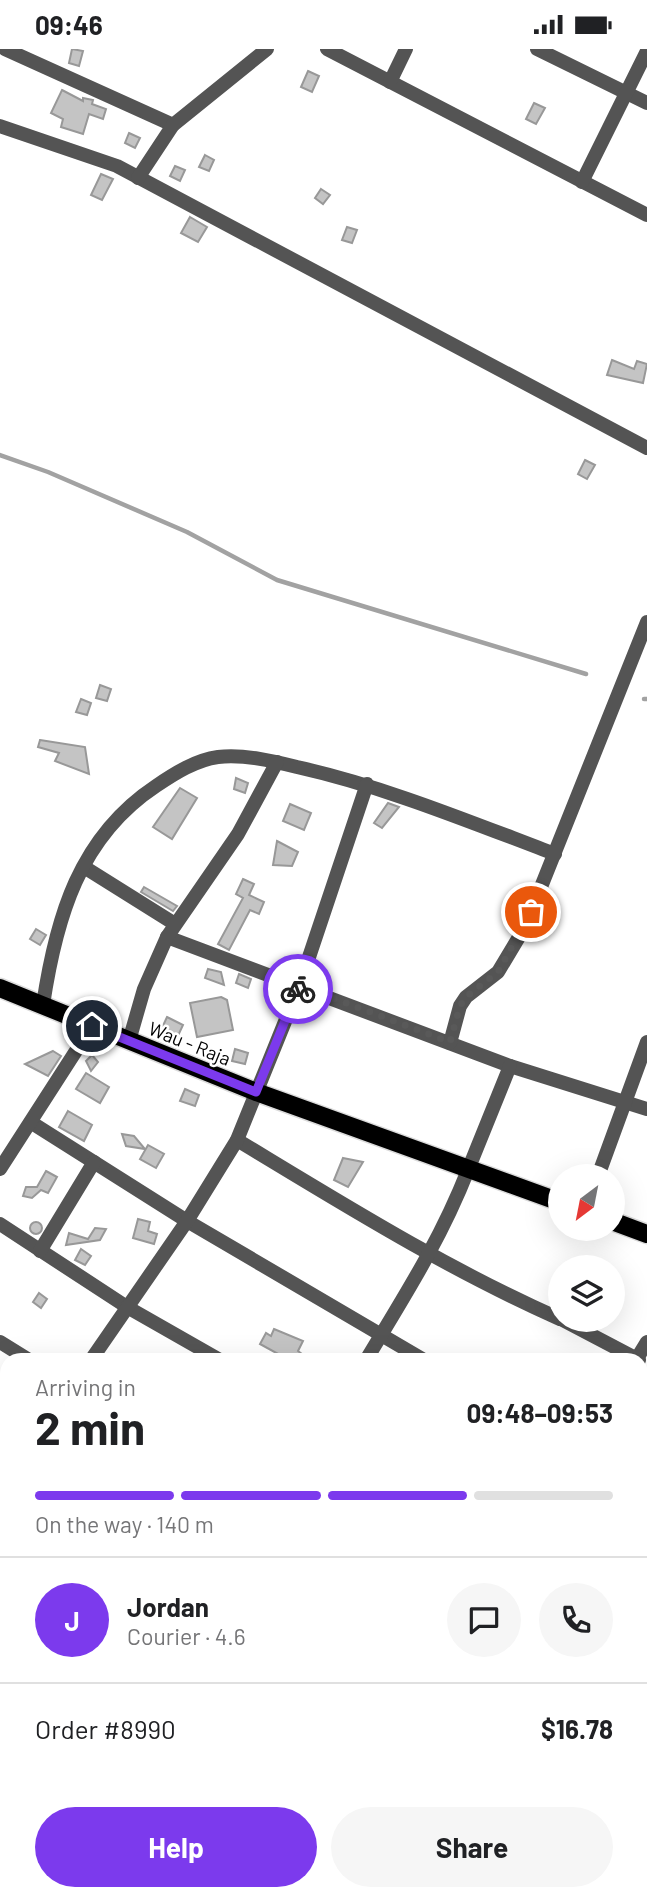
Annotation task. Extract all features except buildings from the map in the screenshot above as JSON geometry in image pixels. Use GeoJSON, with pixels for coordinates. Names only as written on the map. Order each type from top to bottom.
{"type":"FeatureCollection","features":[{"type":"Feature","properties":{"kind":"main road","name":"Wau - Raja"},"geometry":{"type":"LineString","coordinates":[[0,988],[256,1092],[548,1198]]}},
{"type":"Feature","properties":{"kind":"main road"},"geometry":{"type":"LineString","coordinates":[[625,1226],[647,1234]]}},
{"type":"Feature","properties":{"kind":"street"},"geometry":{"type":"LineString","coordinates":[[5,49],[173,125]]}},
{"type":"Feature","properties":{"kind":"street"},"geometry":{"type":"LineString","coordinates":[[138,177],[173,125],[267,49]]}},
{"type":"Feature","properties":{"kind":"street"},"geometry":{"type":"LineString","coordinates":[[327,49],[647,215]]}},
{"type":"Feature","properties":{"kind":"street"},"geometry":{"type":"LineString","coordinates":[[390,82],[406,49]]}},
{"type":"Feature","properties":{"kind":"street"},"geometry":{"type":"LineString","coordinates":[[537,49],[647,103]]}},
{"type":"Feature","properties":{"kind":"street"},"geometry":{"type":"LineString","coordinates":[[582,182],[647,51]]}},
{"type":"Feature","properties":{"kind":"street"},"geometry":{"type":"LineString","coordinates":[[0,126],[40,137],[138,177],[647,448]]}},
{"type":"Feature","properties":{"kind":"street"},"geometry":{"type":"LineString","coordinates":[[450,1042],[460,1006],[466,997],[498,972],[525,927],[647,622]]}},
{"type":"Feature","properties":{"kind":"street"},"geometry":{"type":"LineString","coordinates":[[43,1005],[50,959],[65,902],[103,833],[128,805],[194,764],[218,757],[277,762],[367,784],[555,853]]}},
{"type":"Feature","properties":{"kind":"street"},"geometry":{"type":"LineString","coordinates":[[129,1041],[144,989],[171,931],[238,834],[277,762]]}},
{"type":"Feature","properties":{"kind":"street"},"geometry":{"type":"LineString","coordinates":[[96,1353],[187,1221],[237,1140],[299,986],[367,784]]}},
{"type":"Feature","properties":{"kind":"street"},"geometry":{"type":"LineString","coordinates":[[84,867],[171,931],[299,986],[510,1066],[647,1109]]}},
{"type":"Feature","properties":{"kind":"street"},"geometry":{"type":"LineString","coordinates":[[0,1169],[92,1026]]}},
{"type":"Feature","properties":{"kind":"street"},"geometry":{"type":"LineString","coordinates":[[602,1164],[646,1046]]}},
{"type":"Feature","properties":{"kind":"street"},"geometry":{"type":"LineString","coordinates":[[370,1353],[476,1173],[510,1066]]}},
{"type":"Feature","properties":{"kind":"street"},"geometry":{"type":"LineString","coordinates":[[32,1123],[187,1221],[412,1353]]}},
{"type":"Feature","properties":{"kind":"street"},"geometry":{"type":"LineString","coordinates":[[237,1140],[429,1255],[490,1288],[548,1313]]}},
{"type":"Feature","properties":{"kind":"street"},"geometry":{"type":"LineString","coordinates":[[40,1251],[94,1162]]}},
{"type":"Feature","properties":{"kind":"street"},"geometry":{"type":"LineString","coordinates":[[0,1224],[127,1307],[208,1353]]}},
{"type":"Feature","properties":{"kind":"street"},"geometry":{"type":"LineString","coordinates":[[585,1332],[625,1353]]}},
{"type":"Feature","properties":{"kind":"street"},"geometry":{"type":"LineString","coordinates":[[0,1342],[18,1353]]}},
{"type":"Feature","properties":{"kind":"waterway"},"geometry":{"type":"LineString","coordinates":[[0,455],[48,472],[187,532],[277,580],[586,674]]}},
{"type":"Feature","properties":{"kind":"way so far"},"geometry":{"type":"LineString","coordinates":[[298,989],[299,986],[317,992],[450,1042],[460,1006],[466,997],[498,972],[531,912]]}},
{"type":"Feature","properties":{"kind":"route"},"geometry":{"type":"LineString","coordinates":[[92,1026],[256,1092],[298,989]]}}]}
